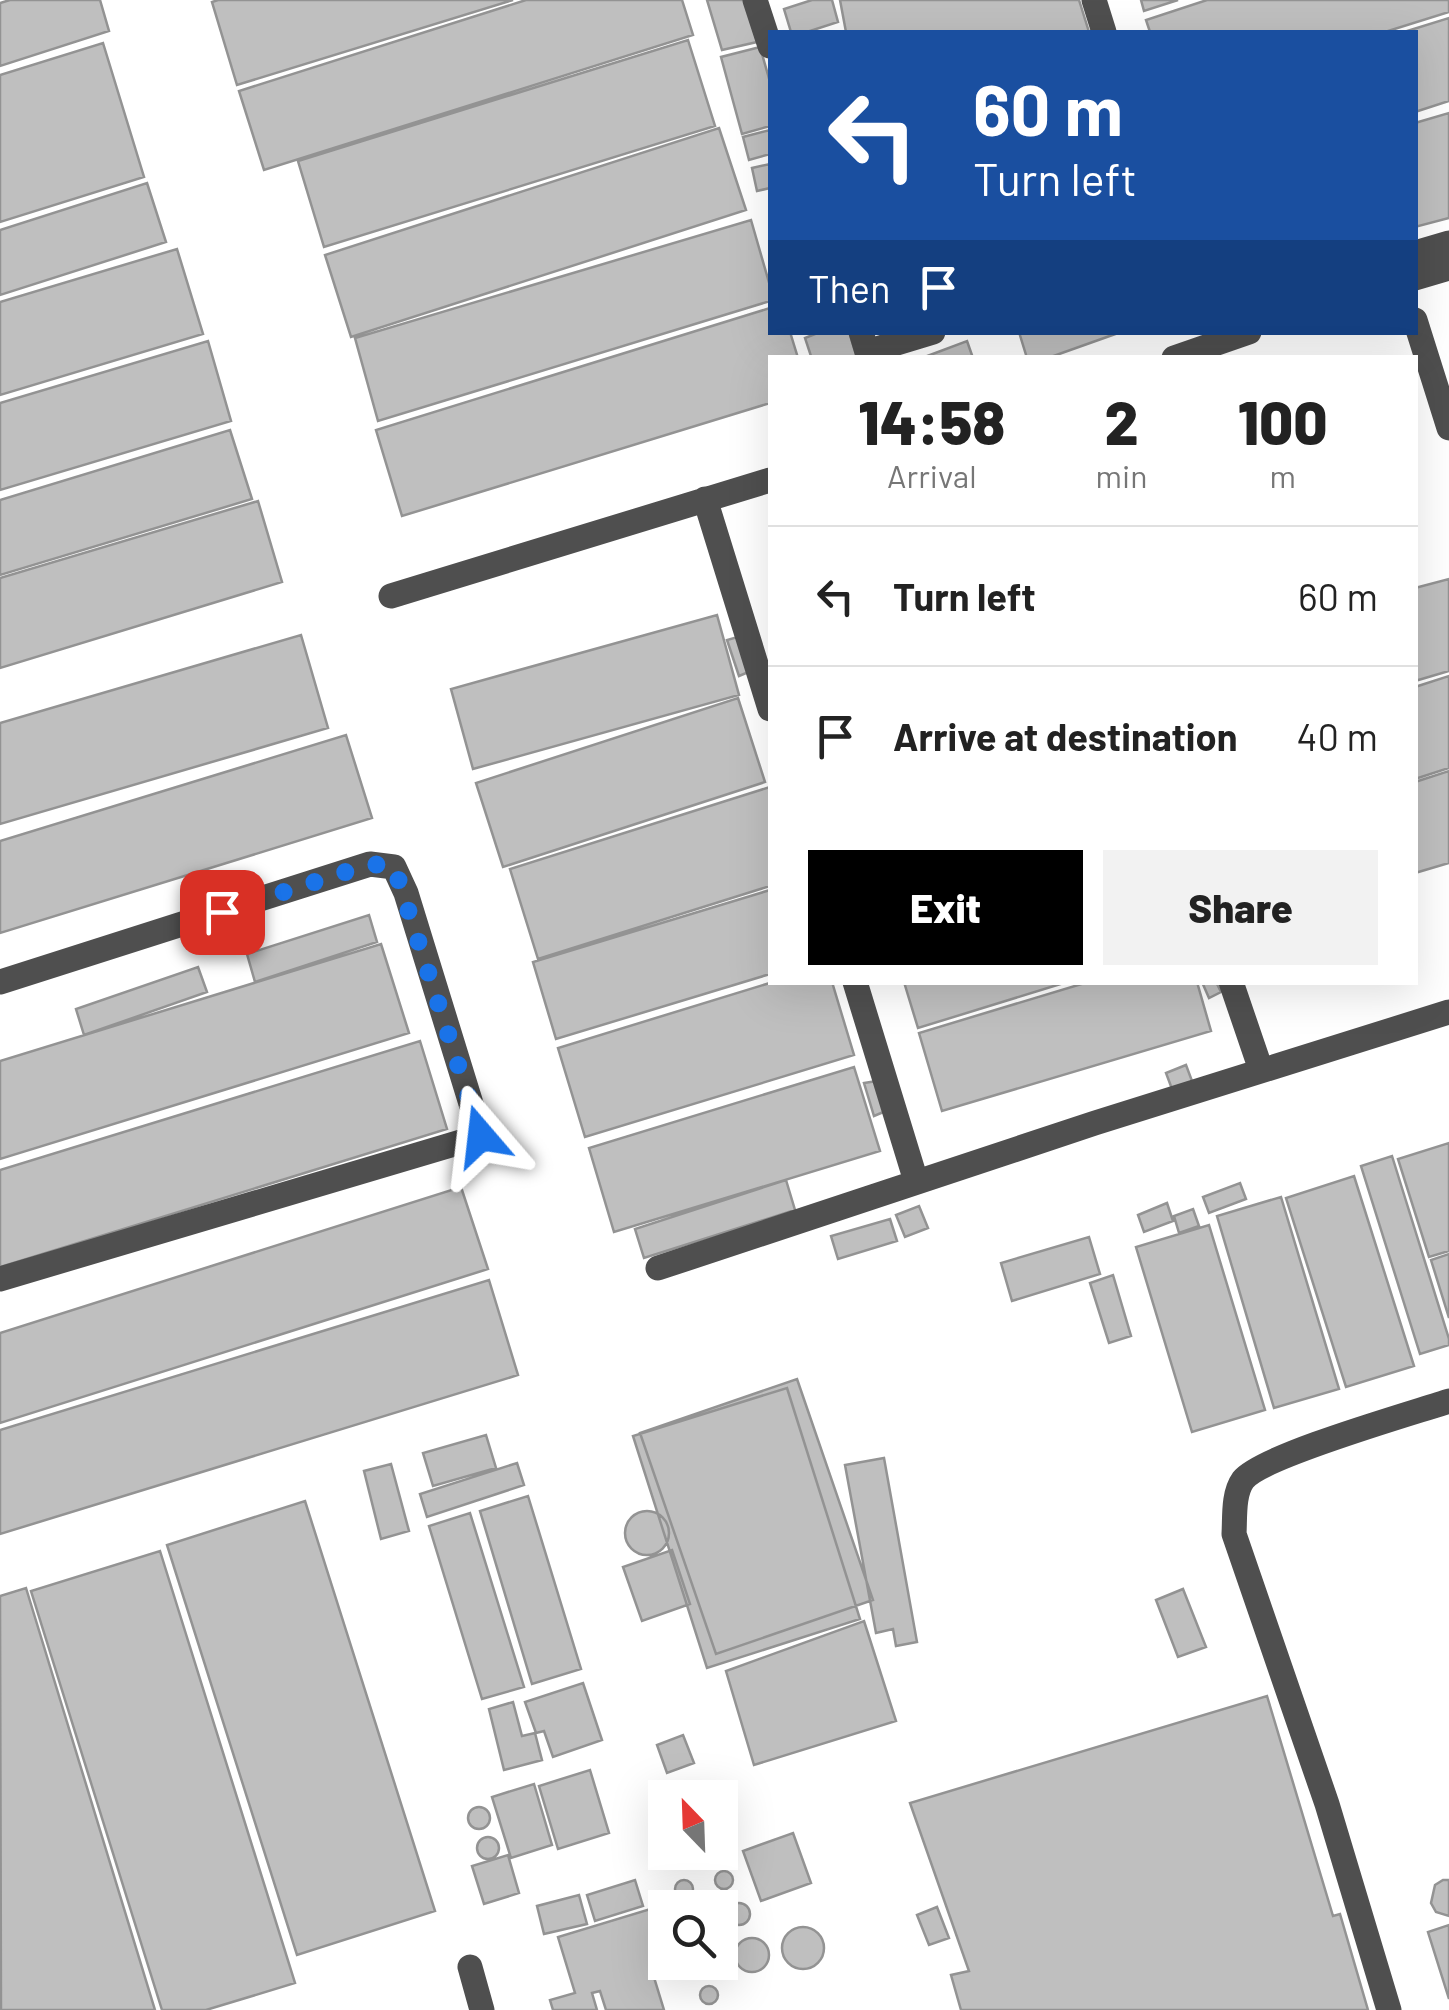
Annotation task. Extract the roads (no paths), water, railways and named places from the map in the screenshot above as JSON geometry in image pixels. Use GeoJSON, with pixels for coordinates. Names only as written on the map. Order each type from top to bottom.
{"type":"FeatureCollection","features":[{"type":"Feature","properties":{"kind":"lane"},"geometry":{"type":"LineString","coordinates":[[755,0],[768,40]]}},
{"type":"Feature","properties":{"kind":"lane"},"geometry":{"type":"LineString","coordinates":[[1094,0],[1103,30]]}},
{"type":"Feature","properties":{"kind":"lane"},"geometry":{"type":"LineString","coordinates":[[1418,252],[1449,242]]}},
{"type":"Feature","properties":{"kind":"lane"},"geometry":{"type":"LineString","coordinates":[[1418,277],[1449,268]]}},
{"type":"Feature","properties":{"kind":"lane"},"geometry":{"type":"LineString","coordinates":[[1418,330],[1449,428]]}},
{"type":"Feature","properties":{"kind":"lane"},"geometry":{"type":"LineString","coordinates":[[862,335],[867,352],[922,335]]}},
{"type":"Feature","properties":{"kind":"lane"},"geometry":{"type":"LineString","coordinates":[[1183,355],[1240,335]]}},
{"type":"Feature","properties":{"kind":"lane"},"geometry":{"type":"LineString","coordinates":[[391,596],[768,481]]}},
{"type":"Feature","properties":{"kind":"lane"},"geometry":{"type":"LineString","coordinates":[[705,498],[768,703]]}},
{"type":"Feature","properties":{"kind":"lane"},"geometry":{"type":"LineString","coordinates":[[0,982],[370,864],[394,866],[481,1136],[0,1279]]}},
{"type":"Feature","properties":{"kind":"lane"},"geometry":{"type":"LineString","coordinates":[[856,985],[916,1181]]}},
{"type":"Feature","properties":{"kind":"lane"},"geometry":{"type":"LineString","coordinates":[[1232,985],[1261,1070]]}},
{"type":"Feature","properties":{"kind":"lane"},"geometry":{"type":"LineString","coordinates":[[658,1268],[916,1181],[1449,1012]]}},
{"type":"Feature","properties":{"kind":"lane"},"geometry":{"type":"LineString","coordinates":[[1389,2010],[1327,1804],[1234,1534],[1236,1500],[1244,1479],[1281,1457],[1449,1401]]}},
{"type":"Feature","properties":{"kind":"lane"},"geometry":{"type":"LineString","coordinates":[[470,1967],[482,2010]]}}]}
